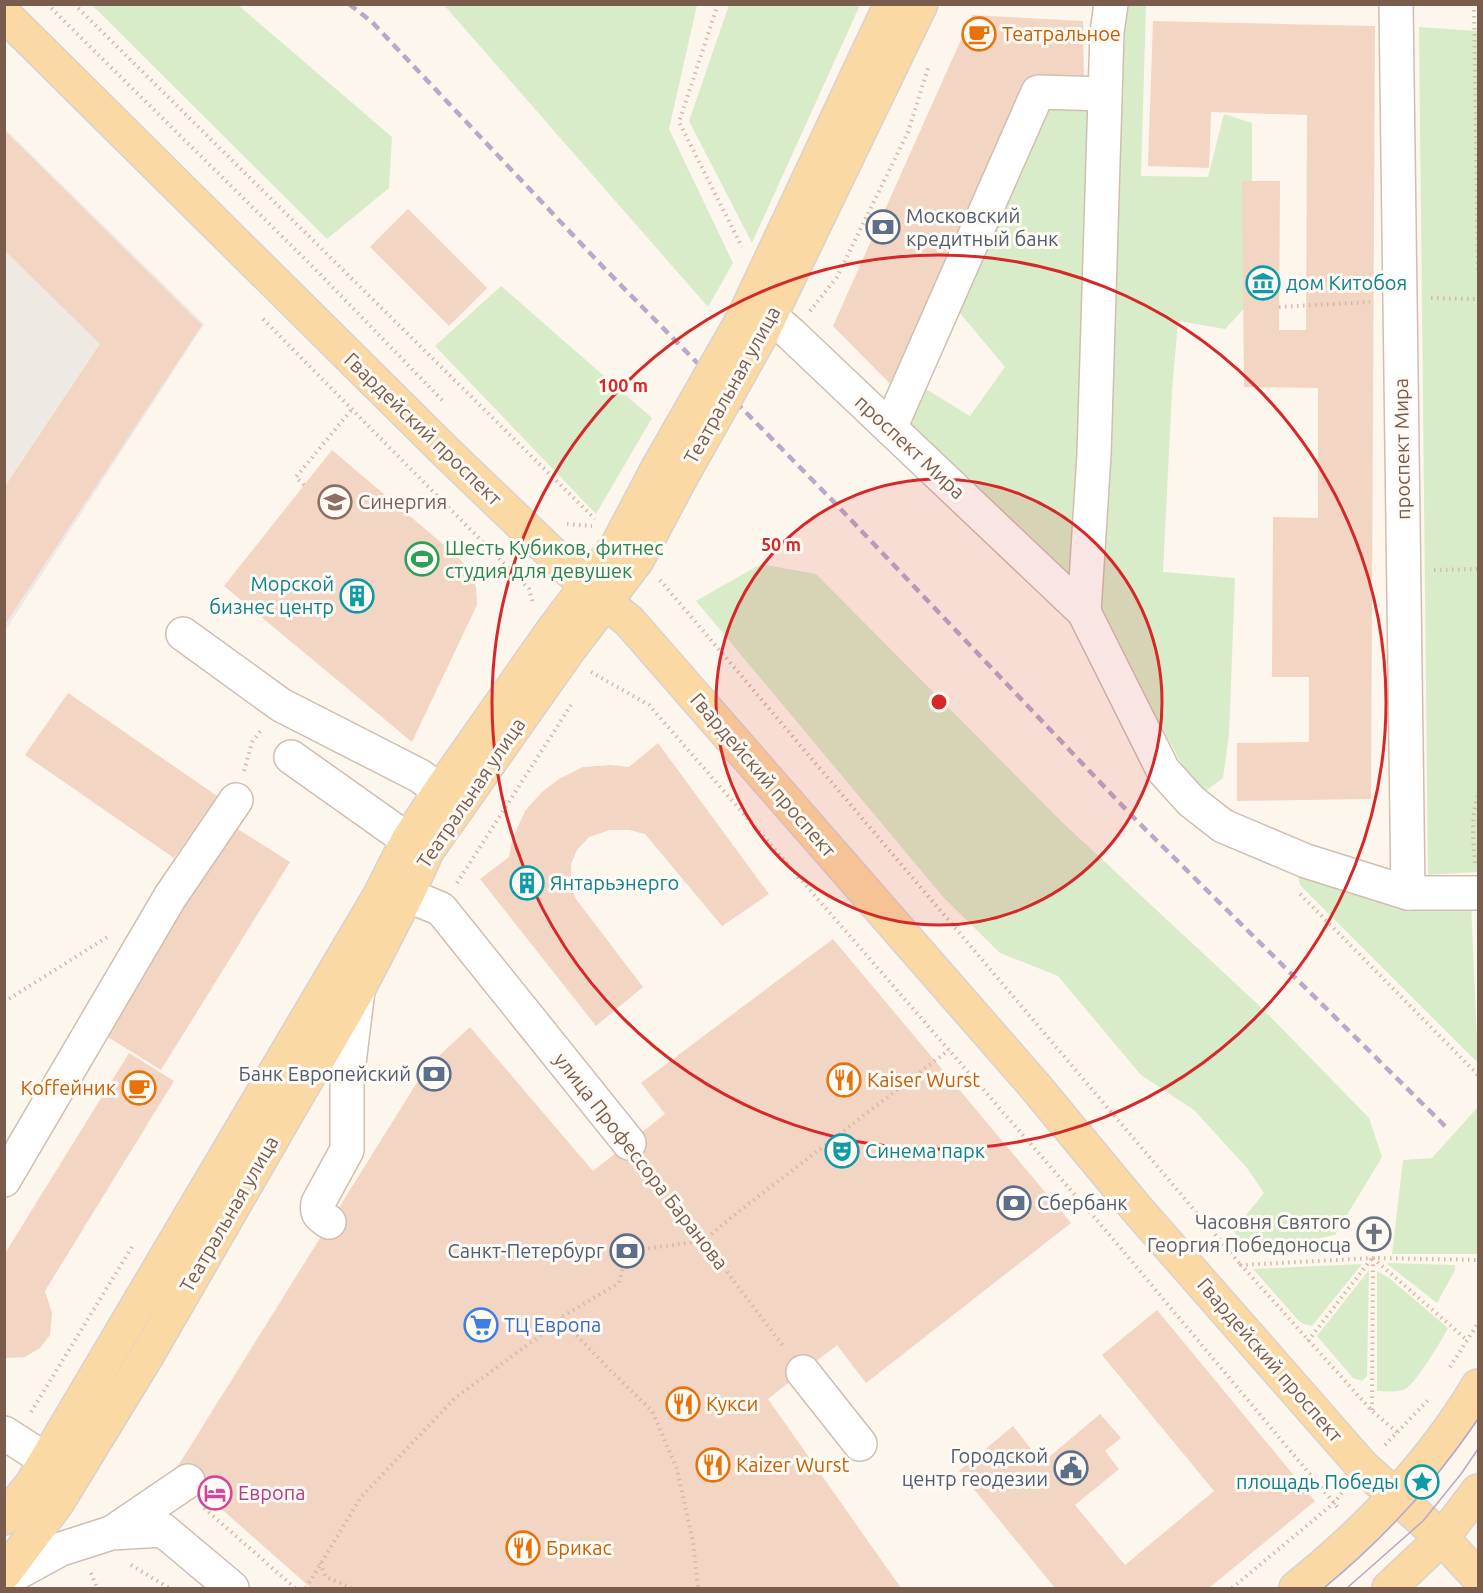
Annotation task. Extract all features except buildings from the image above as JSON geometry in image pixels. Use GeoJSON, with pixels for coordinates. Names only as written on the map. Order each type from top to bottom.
{"type":"FeatureCollection","features":[{"type":"Feature","properties":{"kind":"main road","name":"Театральная улица"},"geometry":{"type":"LineString","coordinates":[[766,325],[891,4]]}},
{"type":"Feature","properties":{"kind":"main road","name":"Театральная улица"},"geometry":{"type":"LineString","coordinates":[[4,1574],[57,1503],[148,1354],[358,990],[427,851],[562,639],[587,585],[669,474],[766,325],[921,4]]}},
{"type":"Feature","properties":{"kind":"main road","name":"Гвардейский проспект"},"geometry":{"type":"LineString","coordinates":[[4,14],[440,446],[587,585],[629,621],[1034,1085],[1136,1208],[1363,1467],[1442,1538],[1479,1577]]}},
{"type":"Feature","properties":{"kind":"main road","name":"Театральная улица"},"geometry":{"type":"LineString","coordinates":[[587,585],[637,560],[669,474]]}},
{"type":"Feature","properties":{"kind":"main road","name":"Театральная улица"},"geometry":{"type":"LineString","coordinates":[[4,1518],[32,1484],[379,897],[408,840],[441,791],[562,639]]}},
{"type":"Feature","properties":{"kind":"main road"},"geometry":{"type":"LineString","coordinates":[[1296,1588],[1345,1548],[1397,1497],[1442,1440],[1479,1386]]}},
{"type":"Feature","properties":{"kind":"main road"},"geometry":{"type":"LineString","coordinates":[[1389,1588],[1442,1538],[1479,1491]]}},
{"type":"Feature","properties":{"kind":"street"},"geometry":{"type":"LineString","coordinates":[[1084,612],[1094,455],[1107,32],[1111,4]]}},
{"type":"Feature","properties":{"kind":"street","name":"проспект Мира"},"geometry":{"type":"LineString","coordinates":[[1396,4],[1408,893]]}},
{"type":"Feature","properties":{"kind":"street"},"geometry":{"type":"LineString","coordinates":[[890,428],[1038,92],[1105,94]]}},
{"type":"Feature","properties":{"kind":"street","name":"проспект Мира"},"geometry":{"type":"LineString","coordinates":[[766,325],[890,428],[1084,612],[1163,770],[1191,801],[1223,826],[1288,854],[1408,893],[1478,893]]}},
{"type":"Feature","properties":{"kind":"street"},"geometry":{"type":"LineString","coordinates":[[183,634],[280,705],[420,776],[441,791]]}},
{"type":"Feature","properties":{"kind":"street"},"geometry":{"type":"LineString","coordinates":[[291,757],[408,840]]}},
{"type":"Feature","properties":{"kind":"street"},"geometry":{"type":"LineString","coordinates":[[4,1180],[170,897],[236,800]]}},
{"type":"Feature","properties":{"kind":"street","name":"улица Профессора Баранова"},"geometry":{"type":"LineString","coordinates":[[407,895],[441,909],[629,1143]]}},
{"type":"Feature","properties":{"kind":"street"},"geometry":{"type":"LineString","coordinates":[[329,1222],[319,1215],[317,1210],[318,1203],[347,1150],[347,1079],[358,990]]}},
{"type":"Feature","properties":{"kind":"street"},"geometry":{"type":"LineString","coordinates":[[803,1372],[860,1443]]}},
{"type":"Feature","properties":{"kind":"street"},"geometry":{"type":"LineString","coordinates":[[4,1433],[72,1478]]}},
{"type":"Feature","properties":{"kind":"street"},"geometry":{"type":"LineString","coordinates":[[119,1547],[200,1490]]}},
{"type":"Feature","properties":{"kind":"street"},"geometry":{"type":"LineString","coordinates":[[4,1580],[61,1549],[119,1547],[163,1530],[232,1588]]}},
{"type":"Feature","properties":{"kind":"path"},"geometry":{"type":"LineString","coordinates":[[46,4],[304,259],[446,404]]}},
{"type":"Feature","properties":{"kind":"path"},"geometry":{"type":"LineString","coordinates":[[74,4],[602,526],[563,524]]}},
{"type":"Feature","properties":{"kind":"path"},"geometry":{"type":"LineString","coordinates":[[718,4],[679,122],[745,254]]}},
{"type":"Feature","properties":{"kind":"path"},"geometry":{"type":"LineString","coordinates":[[1474,4],[1479,273]]}},
{"type":"Feature","properties":{"kind":"path"},"geometry":{"type":"LineString","coordinates":[[766,325],[837,277],[908,132],[931,58]]}},
{"type":"Feature","properties":{"kind":"path"},"geometry":{"type":"LineString","coordinates":[[304,485],[296,477],[352,409]]}},
{"type":"Feature","properties":{"kind":"path"},"geometry":{"type":"LineString","coordinates":[[637,560],[658,577],[1241,1265],[1372,1411],[1397,1432]]}},
{"type":"Feature","properties":{"kind":"path"},"geometry":{"type":"LineString","coordinates":[[1404,571],[1479,569]]}},
{"type":"Feature","properties":{"kind":"path"},"geometry":{"type":"LineString","coordinates":[[587,585],[534,608],[592,674],[649,705],[1108,1233],[1334,1503]]}},
{"type":"Feature","properties":{"kind":"path"},"geometry":{"type":"LineString","coordinates":[[236,800],[252,742],[280,705]]}},
{"type":"Feature","properties":{"kind":"path"},"geometry":{"type":"LineString","coordinates":[[1478,893],[1472,827],[1479,795]]}},
{"type":"Feature","properties":{"kind":"path"},"geometry":{"type":"LineString","coordinates":[[1288,854],[1294,888],[1479,1075]]}},
{"type":"Feature","properties":{"kind":"path"},"geometry":{"type":"LineString","coordinates":[[4,1002],[112,934]]}},
{"type":"Feature","properties":{"kind":"path"},"geometry":{"type":"LineString","coordinates":[[306,1588],[361,1497],[455,1398],[537,1338],[560,1318],[619,1283],[627,1251],[703,1241],[949,1050]]}},
{"type":"Feature","properties":{"kind":"path","name":"улица Профессора Баранова"},"geometry":{"type":"LineString","coordinates":[[629,1143],[803,1372]]}},
{"type":"Feature","properties":{"kind":"path"},"geometry":{"type":"LineString","coordinates":[[1241,1265],[1372,1258],[1479,1260]]}},
{"type":"Feature","properties":{"kind":"path"},"geometry":{"type":"LineString","coordinates":[[1372,1258],[1467,1340]]}},
{"type":"Feature","properties":{"kind":"path"},"geometry":{"type":"LineString","coordinates":[[1308,1341],[1372,1258]]}},
{"type":"Feature","properties":{"kind":"path"},"geometry":{"type":"LineString","coordinates":[[1372,1258],[1372,1411]]}},
{"type":"Feature","properties":{"kind":"path"},"geometry":{"type":"LineString","coordinates":[[560,1318],[652,1410],[677,1469],[693,1542],[698,1588]]}},
{"type":"Feature","properties":{"kind":"path"},"geometry":{"type":"LineString","coordinates":[[1448,1370],[1479,1323]]}},
{"type":"Feature","properties":{"kind":"path"},"geometry":{"type":"LineString","coordinates":[[1232,1588],[1334,1503],[1363,1467],[1429,1399],[1435,1389]]}},
{"type":"Feature","properties":{"kind":"path"},"geometry":{"type":"LineString","coordinates":[[200,1490],[204,1508],[295,1588]]}},
{"type":"Feature","properties":{"kind":"path"},"geometry":{"type":"LineString","coordinates":[[119,1547],[169,1588]]}},
{"type":"Feature","properties":{"kind":"path"},"geometry":{"type":"LineString","coordinates":[[320,1563],[326,1577],[352,1588]]}},
{"type":"Feature","properties":{"kind":"path"},"geometry":{"type":"LineString","coordinates":[[90,1572],[98,1588]]}},
{"type":"Feature","properties":{"kind":"shaded area"},"geometry":{"type":"Polygon","coordinates":[[[5,129],[204,324],[5,631],[5,129]]]}},
{"type":"Feature","properties":{"kind":"green space"},"geometry":{"type":"Polygon","coordinates":[[[92,5],[238,5],[392,137],[389,188],[327,239],[92,5]]]}},
{"type":"Feature","properties":{"kind":"green space"},"geometry":{"type":"Polygon","coordinates":[[[444,5],[697,5],[669,129],[733,263],[708,307],[444,5]]]}},
{"type":"Feature","properties":{"kind":"green space"},"geometry":{"type":"Polygon","coordinates":[[[729,5],[860,5],[752,243],[689,121],[729,5]]]}},
{"type":"Feature","properties":{"kind":"green space"},"geometry":{"type":"Polygon","coordinates":[[[1127,5],[1146,5],[1141,176],[1208,177],[1224,114],[1252,123],[1252,300],[1225,329],[1178,321],[1172,391],[1163,572],[1235,578],[1229,735],[1223,778],[1199,796],[1097,609],[1116,100],[1127,5]]]}},
{"type":"Feature","properties":{"kind":"green space"},"geometry":{"type":"Polygon","coordinates":[[[1419,27],[1478,31],[1478,872],[1428,875],[1419,27]]]}},
{"type":"Feature","properties":{"kind":"green space"},"geometry":{"type":"Polygon","coordinates":[[[1045,102],[1093,105],[1077,586],[900,427],[921,386],[970,416],[1005,367],[959,312],[995,215],[1045,102]]]}},
{"type":"Feature","properties":{"kind":"green space"},"geometry":{"type":"Polygon","coordinates":[[[501,286],[652,418],[596,514],[435,346],[501,286]]]}},
{"type":"Feature","properties":{"kind":"green space"},"geometry":{"type":"Polygon","coordinates":[[[761,564],[816,574],[1062,822],[1265,1011],[1369,1118],[1382,1157],[1335,1235],[1252,1252],[1233,1231],[1264,1193],[1247,1168],[1194,1110],[1141,1075],[1058,976],[1000,953],[944,898],[696,601],[761,564]]]}},
{"type":"Feature","properties":{"kind":"green space"},"geometry":{"type":"Polygon","coordinates":[[[1296,867],[1471,904],[1478,1063],[1300,885],[1296,867]]]}},
{"type":"Feature","properties":{"kind":"green space"},"geometry":{"type":"Polygon","coordinates":[[[1478,1107],[1478,1254],[1392,1254],[1403,1160],[1432,1158],[1478,1107]]]}},
{"type":"Feature","properties":{"kind":"green space"},"geometry":{"type":"Polygon","coordinates":[[[1386,1263],[1455,1265],[1455,1270],[1437,1303],[1386,1263]]]}},
{"type":"Feature","properties":{"kind":"green space"},"geometry":{"type":"Polygon","coordinates":[[[1362,1264],[1312,1326],[1298,1320],[1253,1269],[1362,1264]]]}},
{"type":"Feature","properties":{"kind":"green space"},"geometry":{"type":"Polygon","coordinates":[[[1369,1270],[1367,1376],[1362,1381],[1353,1378],[1317,1336],[1369,1270]]]}},
{"type":"Feature","properties":{"kind":"green space"},"geometry":{"type":"Polygon","coordinates":[[[1377,1271],[1389,1278],[1448,1328],[1416,1379],[1405,1389],[1398,1391],[1377,1391],[1377,1271]]]}},
{"type":"Feature","properties":{"kind":"tram line"},"geometry":{"type":"LineString","coordinates":[[1324,1588],[1388,1530],[1444,1466],[1478,1419]]}},
{"type":"Feature","properties":{"kind":"tram line"},"geometry":{"type":"LineString","coordinates":[[1347,1588],[1423,1521],[1478,1449]]}},
{"type":"Feature","properties":{"kind":"railway"},"geometry":{"type":"LineString","coordinates":[[349,4],[372,22],[605,269],[833,501],[1135,819],[1447,1128]]}},
{"type":"Feature","properties":{"kind":"place","name":"Театральное"},"geometry":{"type":"Point","coordinates":[979,34]}},
{"type":"Feature","properties":{"kind":"place","name":"Московский кредитный банк"},"geometry":{"type":"Point","coordinates":[883,227]}},
{"type":"Feature","properties":{"kind":"place","name":"дом Китобоя"},"geometry":{"type":"Point","coordinates":[1263,283]}},
{"type":"Feature","properties":{"kind":"place","name":"Синергия"},"geometry":{"type":"Point","coordinates":[335,502]}},
{"type":"Feature","properties":{"kind":"place","name":"Шесть Кубиков, фитнес студия для девушек"},"geometry":{"type":"Point","coordinates":[422,559]}},
{"type":"Feature","properties":{"kind":"place","name":"Морской бизнес центр"},"geometry":{"type":"Point","coordinates":[357,596]}},
{"type":"Feature","properties":{"kind":"place","name":"Янтарьэнерго"},"geometry":{"type":"Point","coordinates":[527,883]}},
{"type":"Feature","properties":{"kind":"place","name":"Банк Европейский"},"geometry":{"type":"Point","coordinates":[434,1074]}},
{"type":"Feature","properties":{"kind":"place","name":"Kaiser Wurst"},"geometry":{"type":"Point","coordinates":[844,1080]}},
{"type":"Feature","properties":{"kind":"place","name":"Коffейник"},"geometry":{"type":"Point","coordinates":[139,1088]}},
{"type":"Feature","properties":{"kind":"place","name":"Синема парк"},"geometry":{"type":"Point","coordinates":[842,1151]}},
{"type":"Feature","properties":{"kind":"place","name":"Сбербанк"},"geometry":{"type":"Point","coordinates":[1014,1203]}},
{"type":"Feature","properties":{"kind":"place","name":"Часовня Святого Георгия Победоносца"},"geometry":{"type":"Point","coordinates":[1374,1234]}},
{"type":"Feature","properties":{"kind":"place","name":"Санкт-Петербург"},"geometry":{"type":"Point","coordinates":[627,1251]}},
{"type":"Feature","properties":{"kind":"place","name":"ТЦ Европа"},"geometry":{"type":"Point","coordinates":[481,1325]}},
{"type":"Feature","properties":{"kind":"place","name":"Кукси"},"geometry":{"type":"Point","coordinates":[683,1404]}},
{"type":"Feature","properties":{"kind":"place","name":"Kaizer Wurst"},"geometry":{"type":"Point","coordinates":[713,1465]}},
{"type":"Feature","properties":{"kind":"place","name":"Городской центр геодезии"},"geometry":{"type":"Point","coordinates":[1071,1468]}},
{"type":"Feature","properties":{"kind":"place","name":"площадь Победы"},"geometry":{"type":"Point","coordinates":[1422,1482]}},
{"type":"Feature","properties":{"kind":"place","name":"Европа"},"geometry":{"type":"Point","coordinates":[215,1493]}},
{"type":"Feature","properties":{"kind":"place","name":"Брикас"},"geometry":{"type":"Point","coordinates":[523,1548]}}]}
